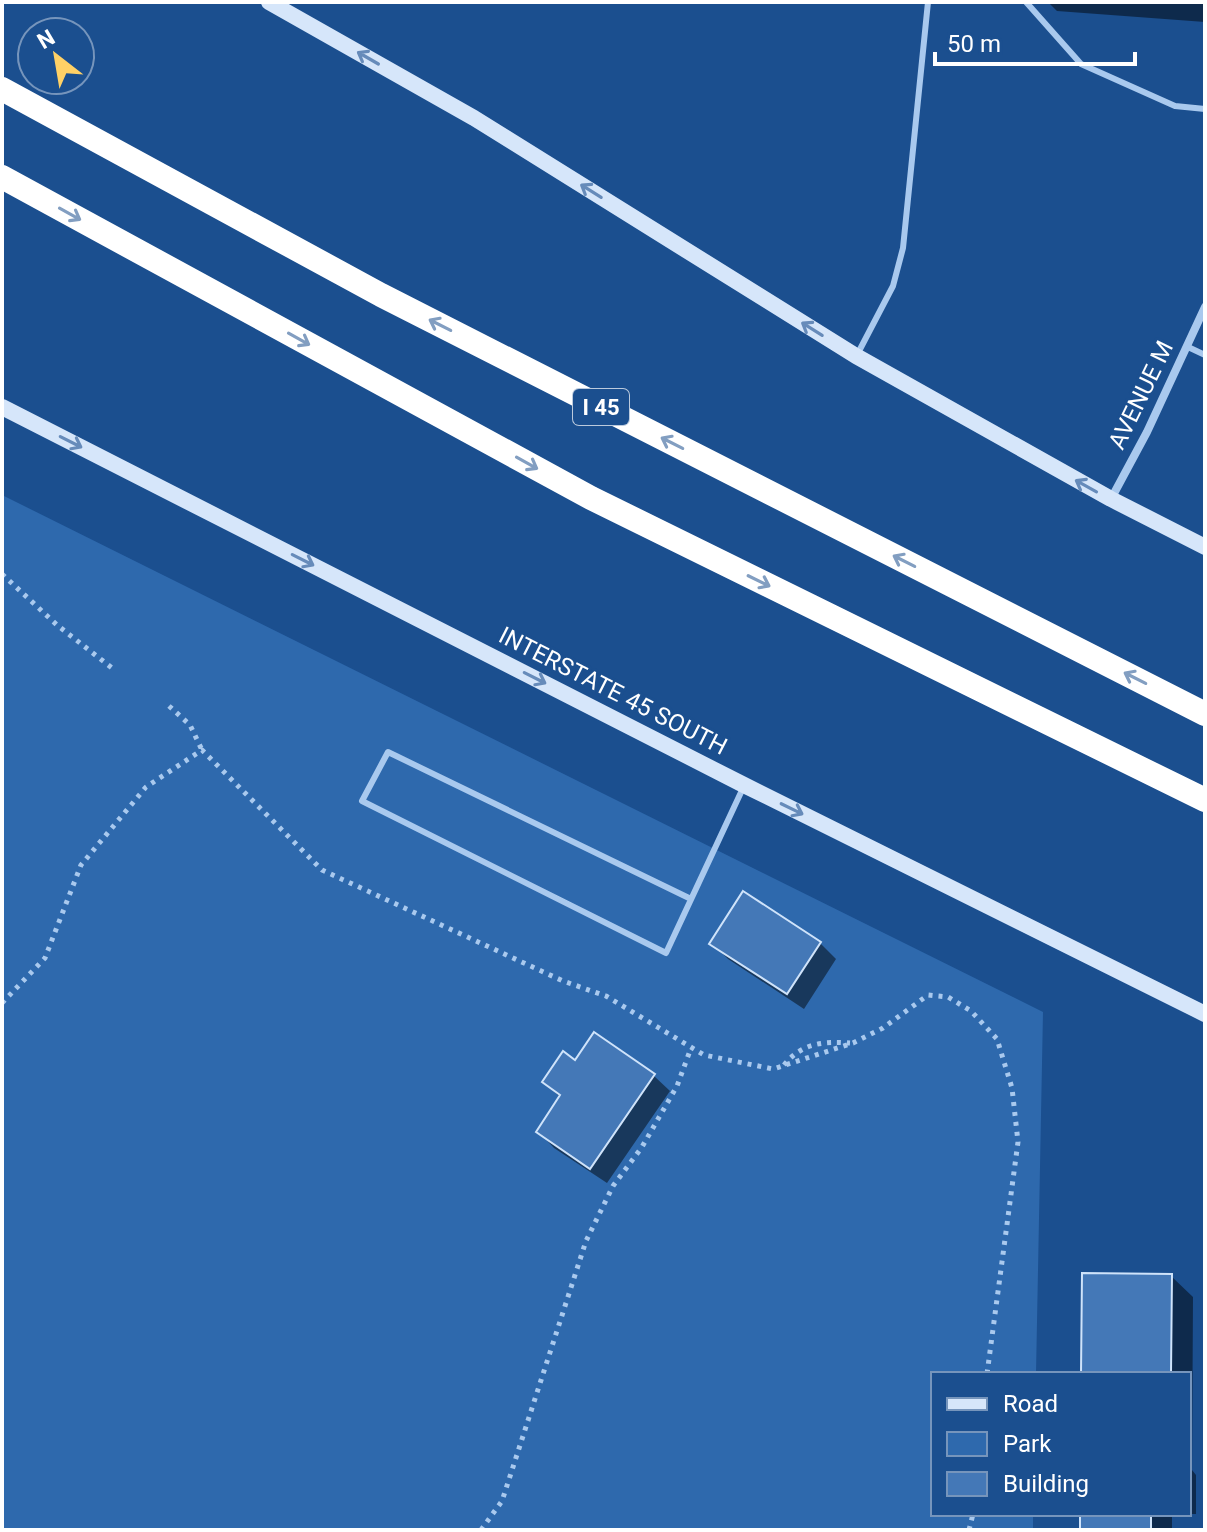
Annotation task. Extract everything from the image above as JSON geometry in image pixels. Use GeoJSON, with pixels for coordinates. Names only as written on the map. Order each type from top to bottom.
{"type":"FeatureCollection","features":[{"type":"Feature","properties":{"kind":"highway","name":"I 45"},"geometry":{"type":"LineString","coordinates":[[2,89],[381,295],[1205,714]]}},
{"type":"Feature","properties":{"kind":"highway"},"geometry":{"type":"LineString","coordinates":[[2,177],[591,498],[1205,800]]}},
{"type":"Feature","properties":{"kind":"main road"},"geometry":{"type":"LineString","coordinates":[[269,2],[474,118],[856,356],[1111,499],[1205,547]]}},
{"type":"Feature","properties":{"kind":"main road","name":"INTERSTATE 45 SOUTH"},"geometry":{"type":"LineString","coordinates":[[2,407],[744,785],[1205,1014]]}},
{"type":"Feature","properties":{"kind":"street","name":"AVENUE M"},"geometry":{"type":"LineString","coordinates":[[1111,499],[1147,432],[1205,307]]}},
{"type":"Feature","properties":{"kind":"lane"},"geometry":{"type":"LineString","coordinates":[[856,356],[893,286],[903,248],[928,2]]}},
{"type":"Feature","properties":{"kind":"lane"},"geometry":{"type":"LineString","coordinates":[[1026,2],[1081,64],[1175,106],[1205,109]]}},
{"type":"Feature","properties":{"kind":"lane"},"geometry":{"type":"LineString","coordinates":[[1188,347],[1205,355]]}},
{"type":"Feature","properties":{"kind":"lane"},"geometry":{"type":"LineString","coordinates":[[691,899],[388,752],[362,801],[666,953],[744,785]]}},
{"type":"Feature","properties":{"kind":"path"},"geometry":{"type":"LineString","coordinates":[[2,574],[57,625],[112,668]]}},
{"type":"Feature","properties":{"kind":"path"},"geometry":{"type":"LineString","coordinates":[[169,706],[190,725],[202,750],[322,870],[563,981],[606,996],[704,1055],[773,1069],[853,1043],[883,1028],[928,995],[948,997],[971,1011],[997,1039],[1012,1088],[1018,1142],[987,1372]]}},
{"type":"Feature","properties":{"kind":"path"},"geometry":{"type":"LineString","coordinates":[[2,1003],[45,958],[81,865],[146,787],[202,750]]}},
{"type":"Feature","properties":{"kind":"path"},"geometry":{"type":"LineString","coordinates":[[783,1066],[794,1053],[805,1047],[830,1042],[853,1043]]}},
{"type":"Feature","properties":{"kind":"path"},"geometry":{"type":"LineString","coordinates":[[481,1530],[502,1501],[586,1241],[613,1186],[642,1147],[677,1086],[691,1048]]}},
{"type":"Feature","properties":{"kind":"green space"},"geometry":{"type":"Polygon","coordinates":[[[2,495],[1043,1012],[1036,1372],[931,1372],[931,1516],[1033,1516],[1033,1530],[2,1530],[2,495]]]}},
{"type":"Feature","properties":{"kind":"building"},"geometry":{"type":"Polygon","coordinates":[[[743,891],[821,942],[787,994],[709,944],[743,891]]]}},
{"type":"Feature","properties":{"kind":"building"},"geometry":{"type":"Polygon","coordinates":[[[594,1032],[655,1074],[590,1169],[536,1132],[560,1095],[542,1082],[563,1051],[575,1060],[594,1032]]]}},
{"type":"Feature","properties":{"kind":"building"},"geometry":{"type":"Polygon","coordinates":[[[1082,1273],[1172,1274],[1171,1372],[1081,1372],[1082,1273]]]}},
{"type":"Feature","properties":{"kind":"building"},"geometry":{"type":"Polygon","coordinates":[[[1080,1516],[1151,1516],[1151,1530],[1080,1530],[1080,1516]]]}}]}
